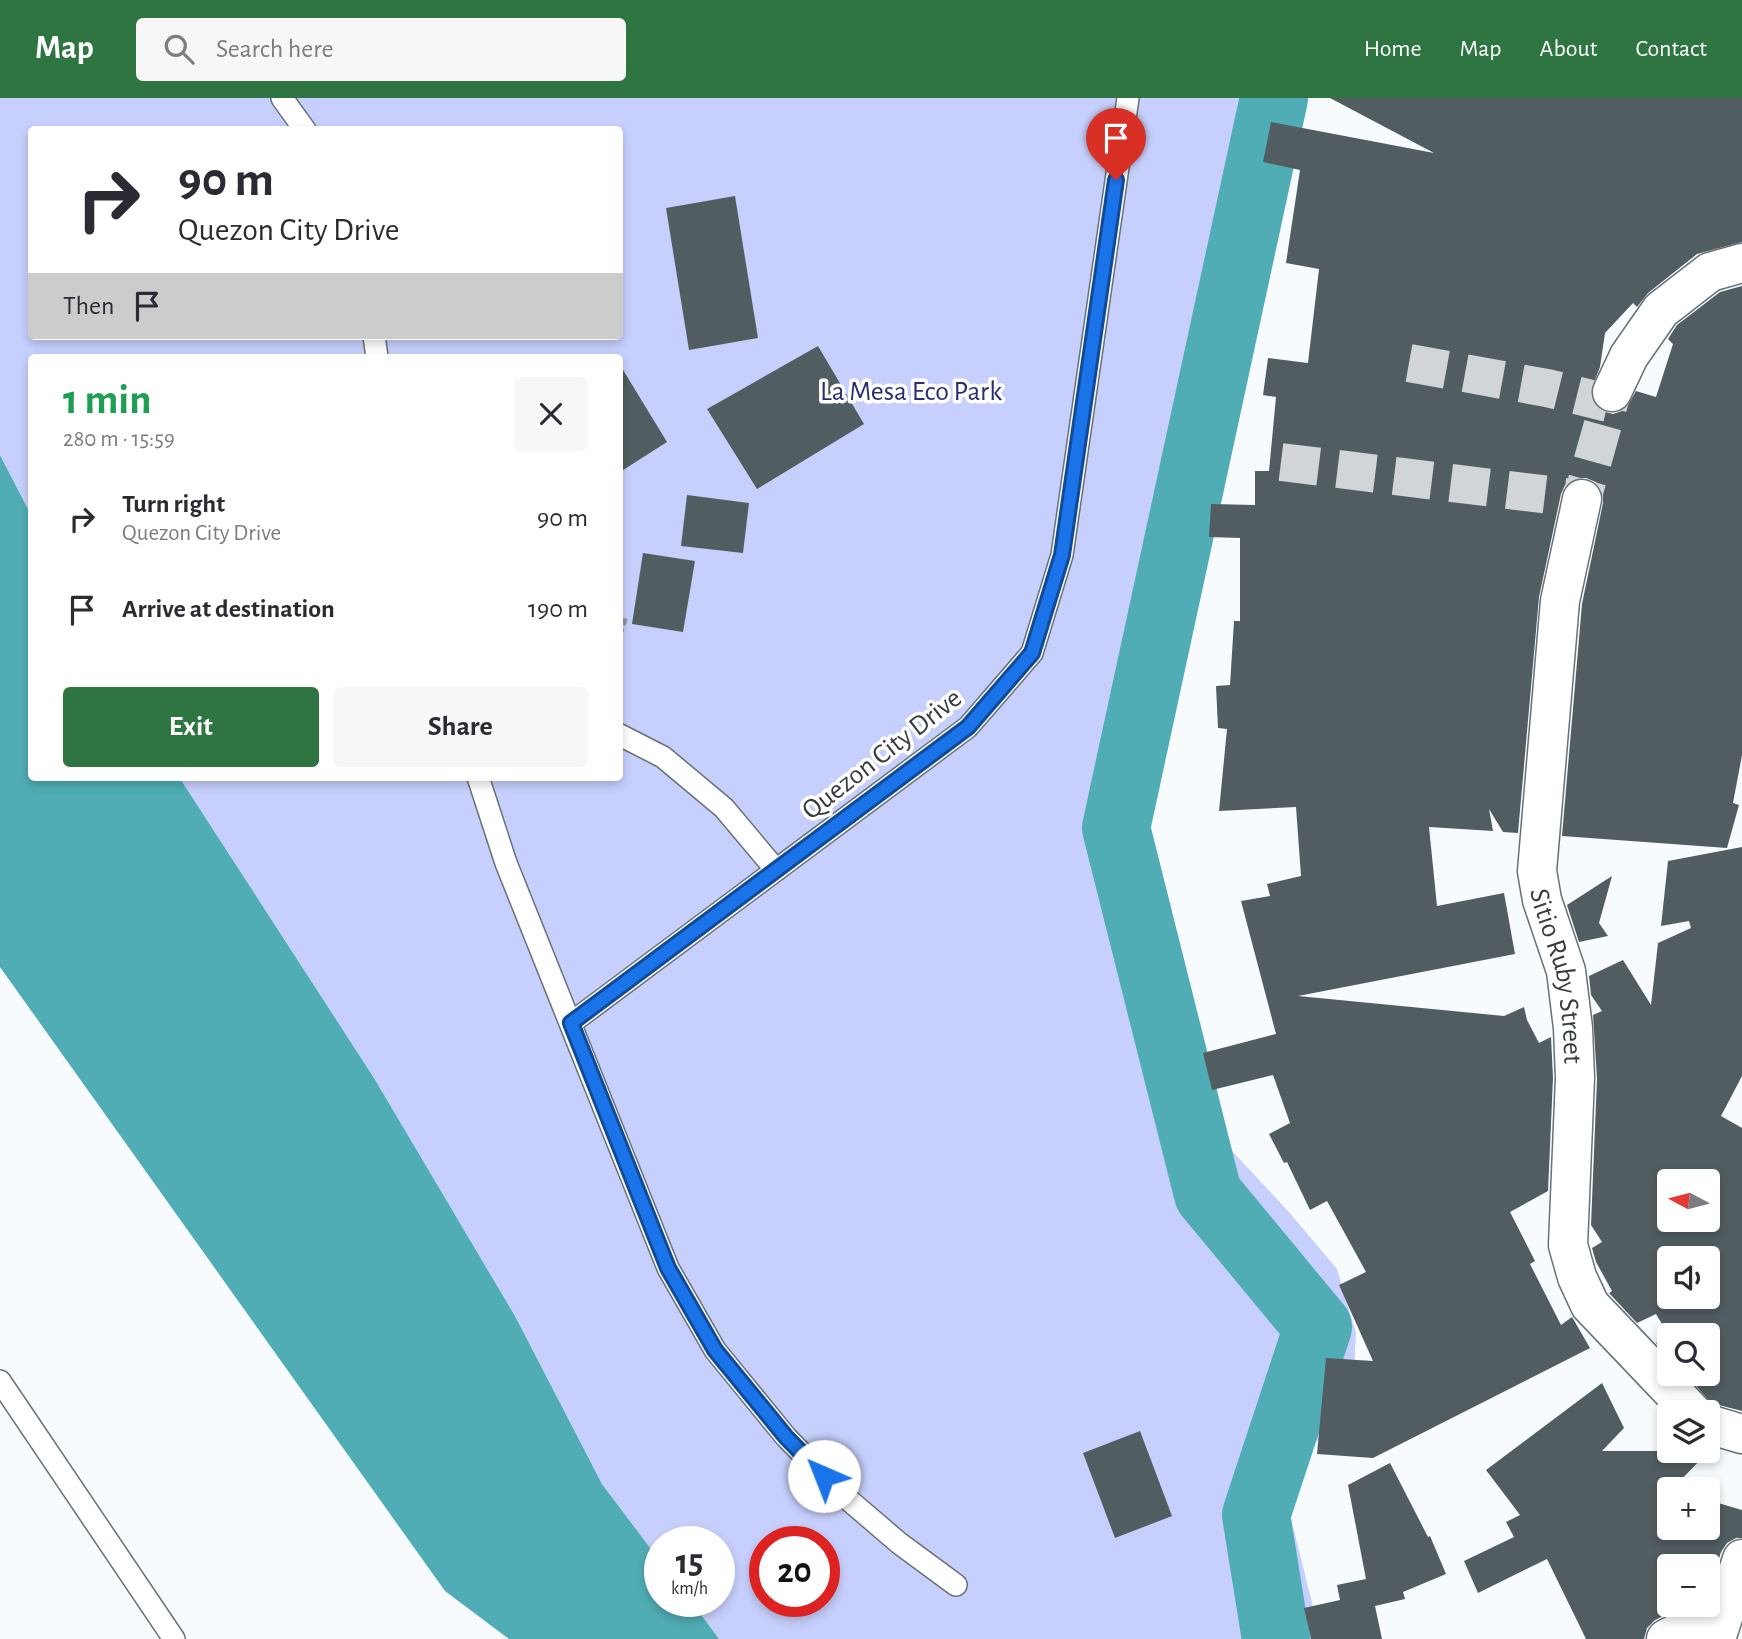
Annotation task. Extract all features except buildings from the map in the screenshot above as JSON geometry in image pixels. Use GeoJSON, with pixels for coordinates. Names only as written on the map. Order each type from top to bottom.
{"type":"FeatureCollection","features":[{"type":"Feature","properties":{"kind":"street"},"geometry":{"type":"LineString","coordinates":[[1612,392],[1629,356],[1661,310],[1710,272],[1742,262]]}},
{"type":"Feature","properties":{"kind":"street","name":"Sitio Ruby Street"},"geometry":{"type":"LineString","coordinates":[[1582,499],[1560,601],[1537,870],[1542,900],[1566,971],[1573,1028],[1575,1078],[1568,1245],[1577,1277],[1590,1306],[1680,1400]]}},
{"type":"Feature","properties":{"kind":"street"},"geometry":{"type":"LineString","coordinates":[[1720,1428],[1742,1434]]}},
{"type":"Feature","properties":{"kind":"street"},"geometry":{"type":"LineString","coordinates":[[1666,1639],[1720,1624],[1742,1559]]}},
{"type":"Feature","properties":{"kind":"lane"},"geometry":{"type":"LineString","coordinates":[[282,98],[302,126]]}},
{"type":"Feature","properties":{"kind":"lane","name":"Quezon City Drive"},"geometry":{"type":"LineString","coordinates":[[571,1023],[968,727],[1032,653],[1062,555],[1128,98]]}},
{"type":"Feature","properties":{"kind":"lane"},"geometry":{"type":"LineString","coordinates":[[623,737],[663,757],[724,807],[775,870]]}},
{"type":"Feature","properties":{"kind":"lane"},"geometry":{"type":"LineString","coordinates":[[479,781],[506,863],[668,1268],[715,1350],[786,1437],[843,1495],[899,1543],[956,1585]]}},
{"type":"Feature","properties":{"kind":"lane"},"geometry":{"type":"LineString","coordinates":[[0,1381],[174,1639]]}},
{"type":"Feature","properties":{"kind":"path"},"geometry":{"type":"LineString","coordinates":[[623,624],[625,617]]}},
{"type":"Feature","properties":{"kind":"green space","name":"La Mesa Eco Park"},"geometry":{"type":"Polygon","coordinates":[[[0,98],[1274,98],[1116,828],[1186,981],[1218,1136],[1288,1211],[1337,1269],[1356,1333],[1351,1423],[1277,1462],[1321,1639],[719,1639],[703,1617],[735,1617],[735,1526],[644,1526],[644,1540],[602,1484],[515,1316],[374,1078],[182,781],[623,781],[623,354],[28,354],[28,509],[0,455],[0,98]]]}},
{"type":"Feature","properties":{"kind":"shaded area"},"geometry":{"type":"Polygon","coordinates":[[[0,455],[28,509],[28,781],[182,781],[374,1078],[515,1316],[602,1484],[644,1540],[644,1617],[703,1617],[719,1639],[509,1639],[445,1591],[0,967],[0,455]]]}},
{"type":"Feature","properties":{"kind":"waterway"},"geometry":{"type":"LineString","coordinates":[[1274,98],[1116,828],[1208,1194],[1318,1327],[1256,1515],[1276,1639]]}},
{"type":"Feature","properties":{"kind":"tunnel"},"geometry":{"type":"LineString","coordinates":[[1409,363],[1547,388],[1608,403]]}},
{"type":"Feature","properties":{"kind":"tunnel"},"geometry":{"type":"LineString","coordinates":[[1281,462],[1582,499],[1612,392]]}},
{"type":"Feature","properties":{"kind":"route"},"geometry":{"type":"LineString","coordinates":[[824,1476],[786,1437],[715,1350],[668,1268],[571,1023],[968,727],[1032,653],[1062,555],[1116,180]]}}]}
